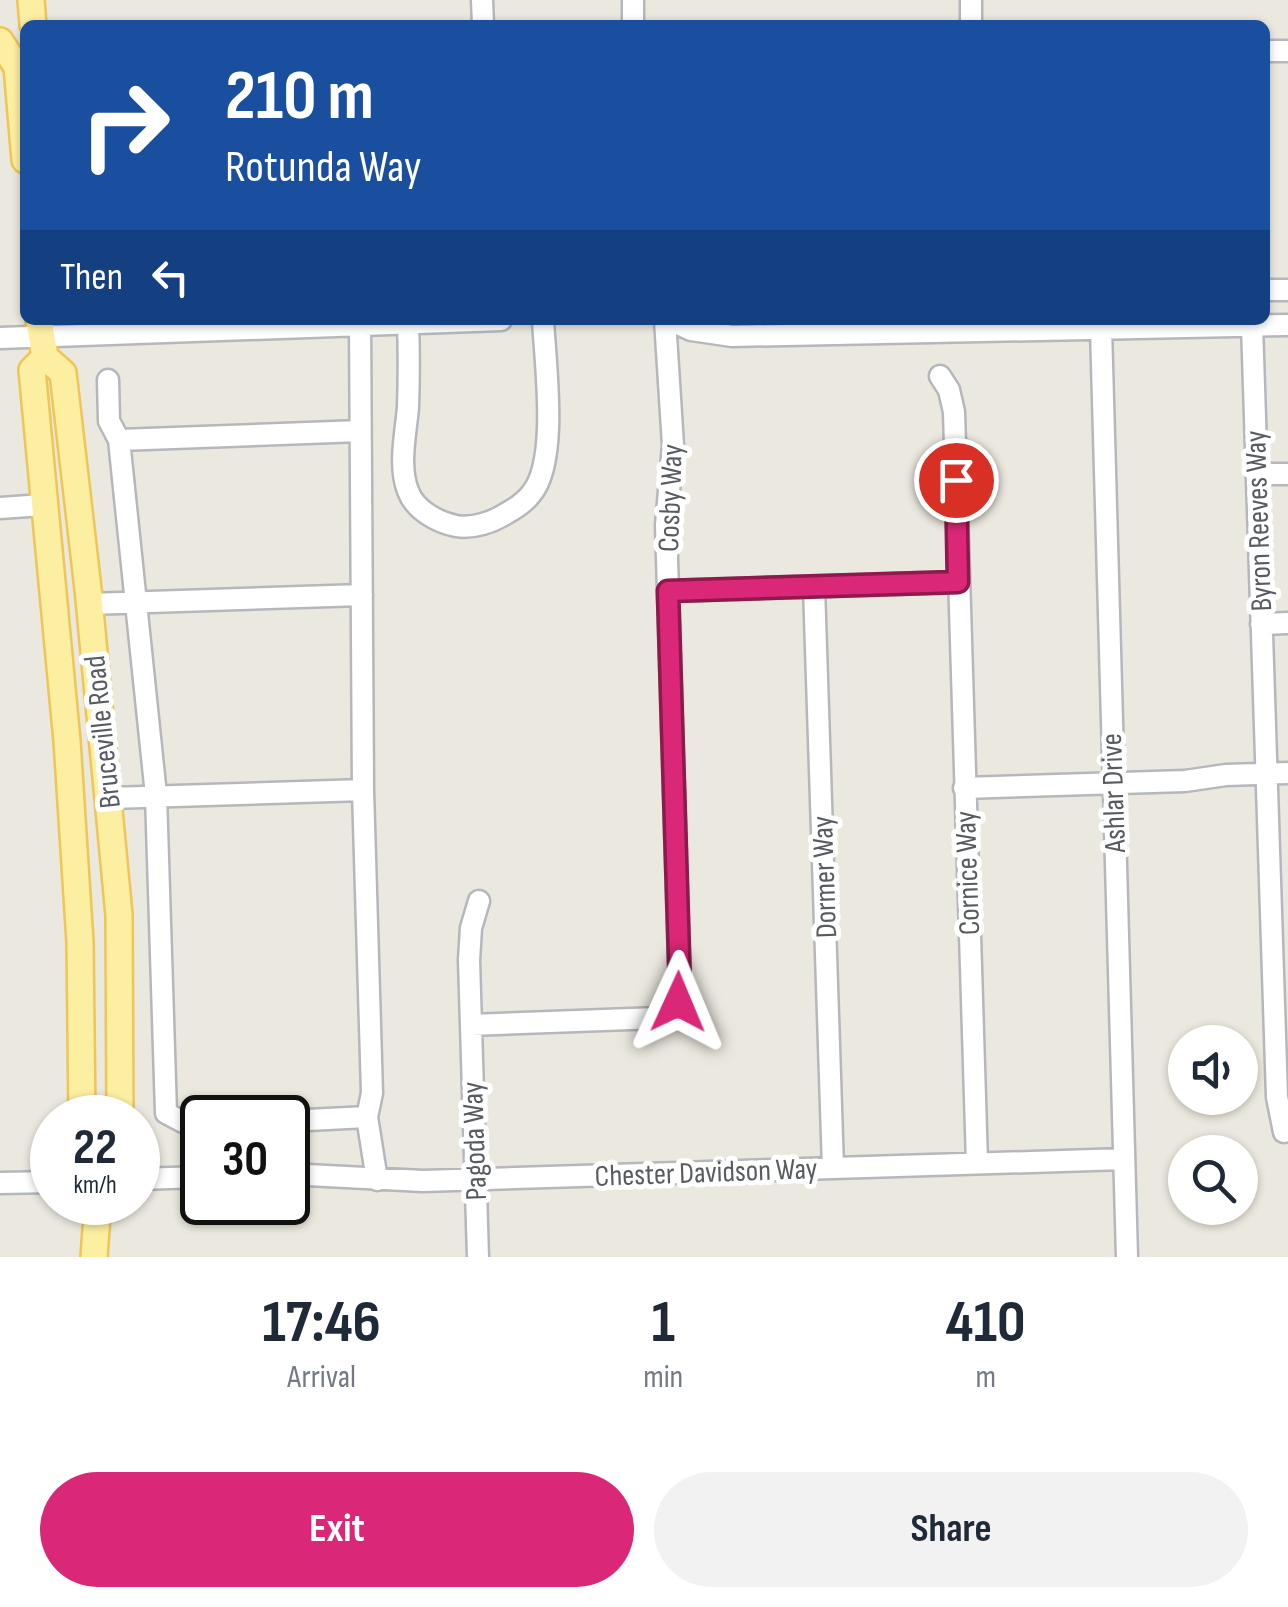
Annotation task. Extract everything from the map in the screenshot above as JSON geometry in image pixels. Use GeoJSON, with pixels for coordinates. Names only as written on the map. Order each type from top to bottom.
{"type":"FeatureCollection","features":[{"type":"Feature","properties":{"kind":"main road"},"geometry":{"type":"LineString","coordinates":[[0,41],[17,64],[20,100]]}},
{"type":"Feature","properties":{"kind":"main road","name":"Bruceville Road"},"geometry":{"type":"LineString","coordinates":[[42,338],[32,370],[70,777],[80,942],[82,1095]]}},
{"type":"Feature","properties":{"kind":"main road","name":"Bruceville Road"},"geometry":{"type":"LineString","coordinates":[[42,338],[63,373],[110,798],[119,915],[120,1095]]}},
{"type":"Feature","properties":{"kind":"main road"},"geometry":{"type":"LineString","coordinates":[[94,1257],[96,1225]]}},
{"type":"Feature","properties":{"kind":"street"},"geometry":{"type":"LineString","coordinates":[[0,338],[337,325]]}},
{"type":"Feature","properties":{"kind":"street"},"geometry":{"type":"LineString","coordinates":[[360,325],[363,790],[372,1093],[367,1117],[378,1180]]}},
{"type":"Feature","properties":{"kind":"street"},"geometry":{"type":"LineString","coordinates":[[401,325],[409,371],[404,447],[408,492],[417,506],[432,517],[466,527],[502,516],[519,506],[539,481],[548,431],[544,325]]}},
{"type":"Feature","properties":{"kind":"street","name":"Cosby Way"},"geometry":{"type":"LineString","coordinates":[[470,1024],[658,1018],[678,1002],[666,514],[673,445],[667,325]]}},
{"type":"Feature","properties":{"kind":"street"},"geometry":{"type":"LineString","coordinates":[[679,325],[732,336],[1288,325]]}},
{"type":"Feature","properties":{"kind":"street","name":"Byron Reeves Way"},"geometry":{"type":"LineString","coordinates":[[1252,326],[1262,624],[1277,774],[1282,1075],[1278,1106],[1284,1132]]}},
{"type":"Feature","properties":{"kind":"street","name":"Ashlar Drive"},"geometry":{"type":"LineString","coordinates":[[1100,328],[1127,1257]]}},
{"type":"Feature","properties":{"kind":"street","name":"Cornice Way"},"geometry":{"type":"LineString","coordinates":[[940,376],[953,404],[976,1163]]}},
{"type":"Feature","properties":{"kind":"street"},"geometry":{"type":"LineString","coordinates":[[108,380],[109,421],[119,440],[156,794],[166,1113],[180,1120]]}},
{"type":"Feature","properties":{"kind":"street"},"geometry":{"type":"LineString","coordinates":[[119,440],[360,431]]}},
{"type":"Feature","properties":{"kind":"street"},"geometry":{"type":"LineString","coordinates":[[1256,474],[1288,474]]}},
{"type":"Feature","properties":{"kind":"street"},"geometry":{"type":"LineString","coordinates":[[0,508],[43,505]]}},
{"type":"Feature","properties":{"kind":"street"},"geometry":{"type":"LineString","coordinates":[[668,591],[958,582]]}},
{"type":"Feature","properties":{"kind":"street","name":"Dormer Way"},"geometry":{"type":"LineString","coordinates":[[814,586],[834,1168]]}},
{"type":"Feature","properties":{"kind":"street"},"geometry":{"type":"LineString","coordinates":[[89,604],[362,595]]}},
{"type":"Feature","properties":{"kind":"street"},"geometry":{"type":"LineString","coordinates":[[1262,624],[1288,624]]}},
{"type":"Feature","properties":{"kind":"street"},"geometry":{"type":"LineString","coordinates":[[964,788],[1277,774]]}},
{"type":"Feature","properties":{"kind":"street"},"geometry":{"type":"LineString","coordinates":[[110,798],[363,790]]}},
{"type":"Feature","properties":{"kind":"street","name":"Pagoda Way"},"geometry":{"type":"LineString","coordinates":[[478,1257],[469,944],[479,901]]}},
{"type":"Feature","properties":{"kind":"street"},"geometry":{"type":"LineString","coordinates":[[310,1120],[367,1117]]}},
{"type":"Feature","properties":{"kind":"street","name":"Chester Davidson Way"},"geometry":{"type":"LineString","coordinates":[[310,1175],[378,1180],[476,1179],[1124,1158]]}},
{"type":"Feature","properties":{"kind":"street"},"geometry":{"type":"LineString","coordinates":[[0,1183],[30,1182]]}},
{"type":"Feature","properties":{"kind":"route"},"geometry":{"type":"LineString","coordinates":[[678,1002],[668,591],[958,582],[956,480]]}}]}
